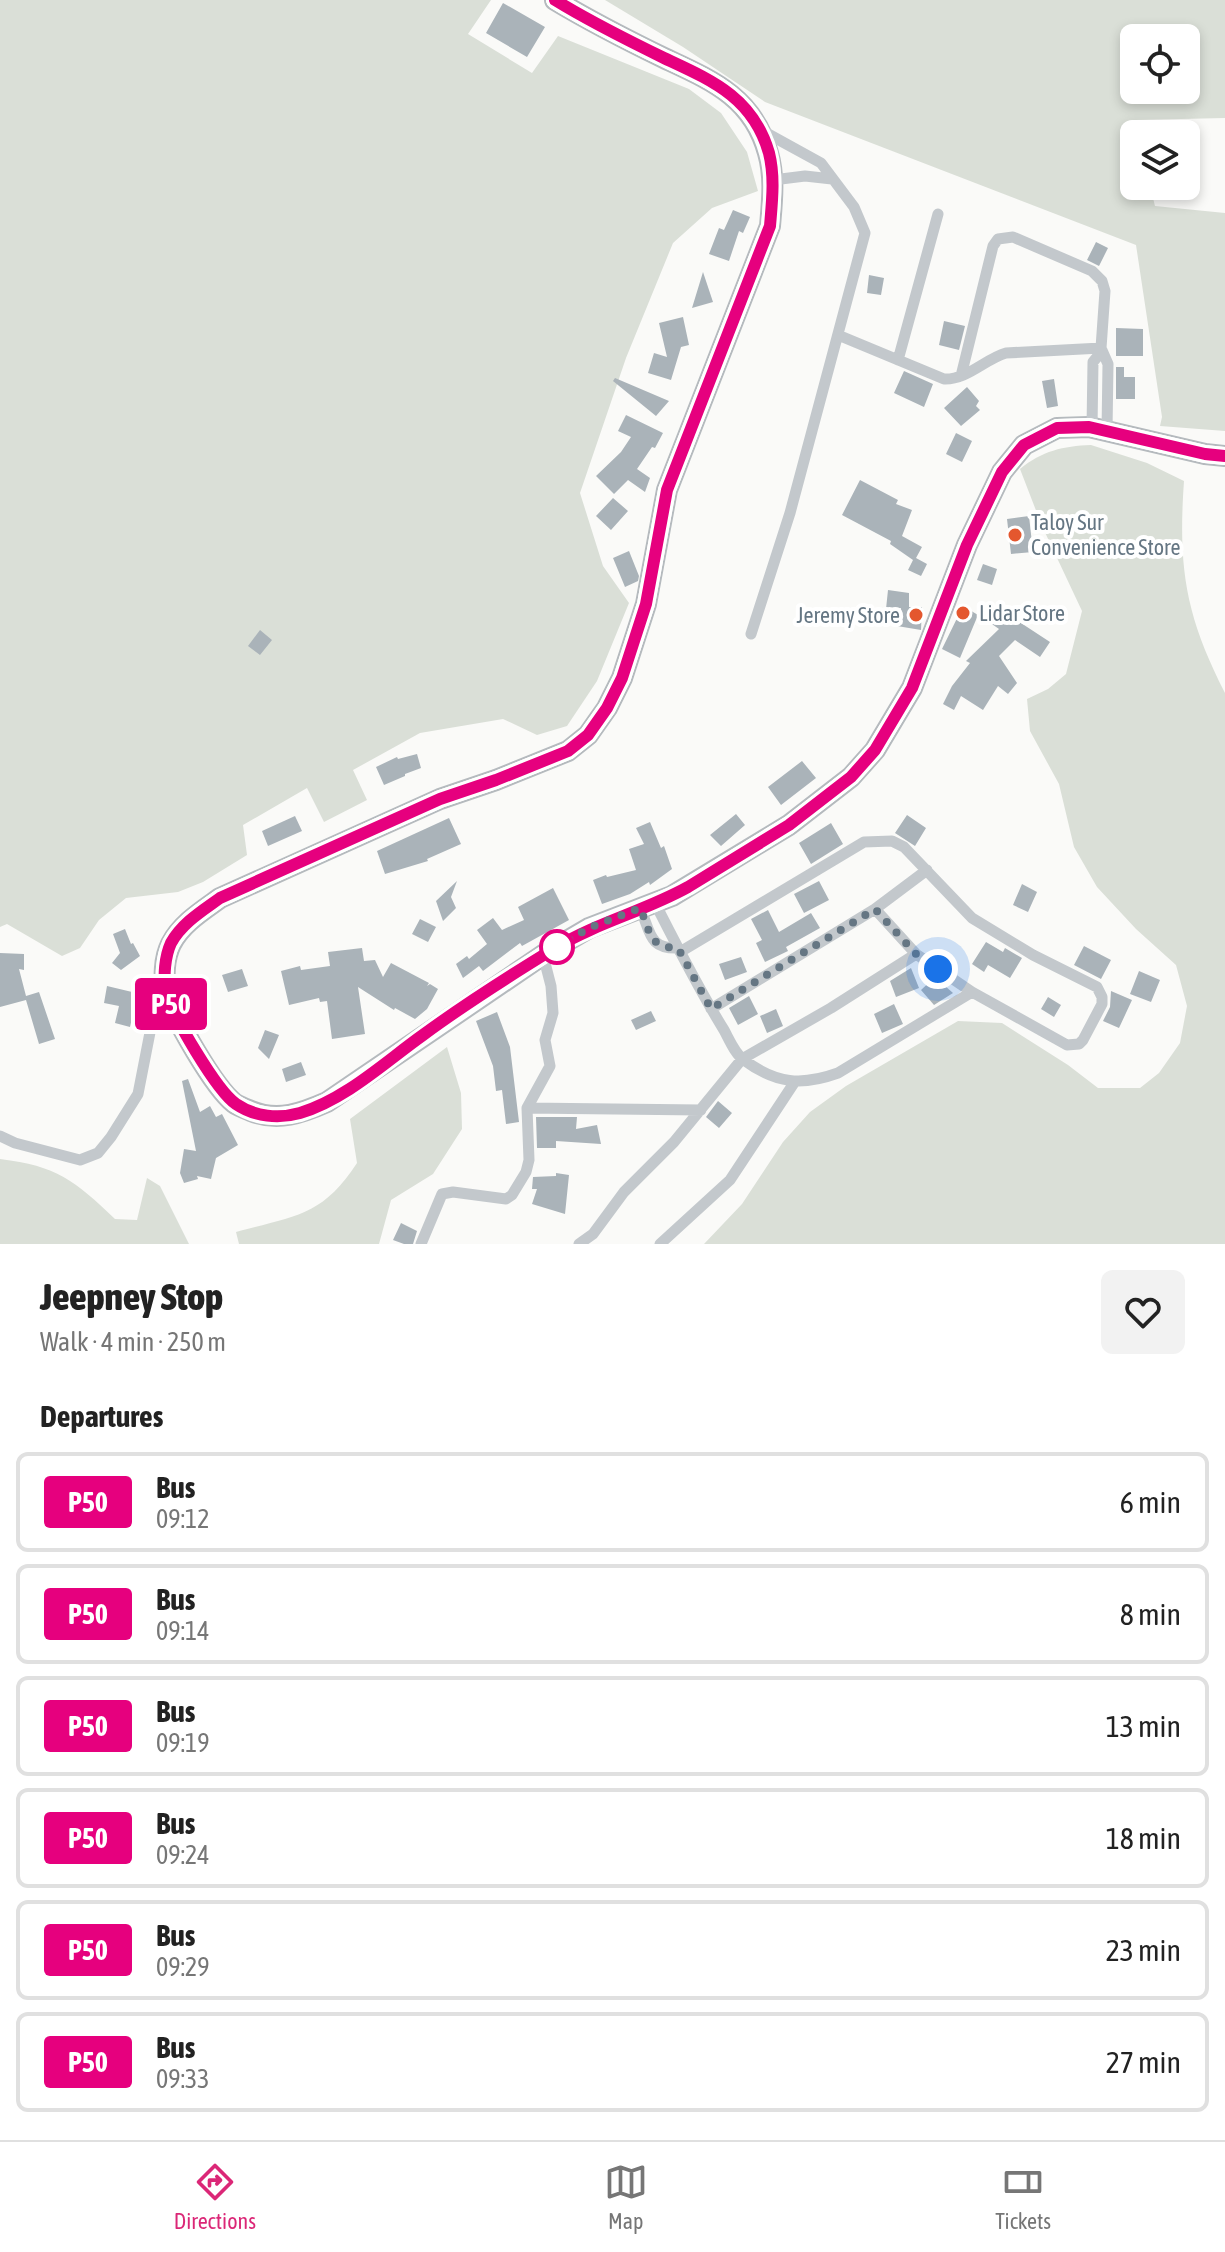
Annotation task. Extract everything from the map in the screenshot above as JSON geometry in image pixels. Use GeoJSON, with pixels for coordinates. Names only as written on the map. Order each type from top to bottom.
{"type":"FeatureCollection","features":[{"type":"Feature","properties":{"kind":"main road"},"geometry":{"type":"LineString","coordinates":[[555,0],[702,75],[743,105],[759,129],[769,153],[773,180],[770,226],[667,490],[646,604],[622,678],[607,708],[588,735],[568,751],[440,799],[220,898],[193,918],[171,944],[165,975],[166,991],[176,1017],[220,1087],[235,1103],[253,1112],[278,1118],[327,1102],[543,955],[589,928],[672,896],[789,825],[851,777],[875,750],[912,688],[967,545],[1002,472],[1024,445],[1057,428],[1100,429],[1225,456]]}},
{"type":"Feature","properties":{"kind":"street"},"geometry":{"type":"LineString","coordinates":[[751,634],[790,513],[865,233],[854,207],[821,163],[759,129]]}},
{"type":"Feature","properties":{"kind":"street"},"geometry":{"type":"LineString","coordinates":[[773,180],[805,176],[832,179]]}},
{"type":"Feature","properties":{"kind":"street"},"geometry":{"type":"LineString","coordinates":[[898,360],[938,214]]}},
{"type":"Feature","properties":{"kind":"street"},"geometry":{"type":"LineString","coordinates":[[961,376],[993,246],[1003,236],[1020,240],[1099,276],[1105,291],[1102,349],[1108,364],[1100,429]]}},
{"type":"Feature","properties":{"kind":"street"},"geometry":{"type":"LineString","coordinates":[[838,335],[944,379],[961,376],[1006,353],[1102,349]]}},
{"type":"Feature","properties":{"kind":"street"},"geometry":{"type":"LineString","coordinates":[[648,905],[656,944],[662,949],[679,950],[864,842],[877,839],[892,841],[913,855],[972,918],[1033,955],[1097,987],[1102,1004],[1083,1040],[1079,1044],[1067,1045],[972,992],[916,954],[875,909]]}},
{"type":"Feature","properties":{"kind":"street"},"geometry":{"type":"LineString","coordinates":[[711,1009],[875,909],[927,870]]}},
{"type":"Feature","properties":{"kind":"street"},"geometry":{"type":"LineString","coordinates":[[648,905],[679,950],[742,1059],[794,1083],[838,1073],[972,992]]}},
{"type":"Feature","properties":{"kind":"street"},"geometry":{"type":"LineString","coordinates":[[579,1244],[593,1234],[624,1192],[674,1142],[742,1059],[916,954]]}},
{"type":"Feature","properties":{"kind":"street"},"geometry":{"type":"LineString","coordinates":[[421,1244],[442,1194],[453,1192],[506,1199],[512,1195],[526,1172],[529,1160],[527,1108],[550,1066],[545,1040],[553,1013],[551,986],[543,955]]}},
{"type":"Feature","properties":{"kind":"street"},"geometry":{"type":"LineString","coordinates":[[0,1136],[80,1160],[98,1153],[138,1094],[154,1012],[166,991]]}},
{"type":"Feature","properties":{"kind":"street"},"geometry":{"type":"LineString","coordinates":[[660,1244],[730,1180],[794,1083]]}},
{"type":"Feature","properties":{"kind":"street"},"geometry":{"type":"LineString","coordinates":[[527,1108],[701,1110]]}},
{"type":"Feature","properties":{"kind":"shaded area"},"geometry":{"type":"Polygon","coordinates":[[[0,0],[491,0],[468,34],[532,73],[558,36],[689,89],[721,113],[747,152],[758,191],[712,208],[673,243],[626,358],[580,493],[603,566],[629,603],[597,681],[567,726],[537,735],[503,719],[420,733],[353,770],[367,800],[324,822],[307,788],[243,825],[247,855],[203,882],[178,892],[126,898],[99,920],[80,948],[62,956],[7,924],[0,927],[0,0]]]}},
{"type":"Feature","properties":{"kind":"shaded area"},"geometry":{"type":"Polygon","coordinates":[[[605,0],[1225,0],[1225,118],[1120,120],[1120,200],[1154,200],[1155,206],[1225,213],[1225,431],[1160,426],[1162,417],[1136,245],[765,102],[605,0]]]}},
{"type":"Feature","properties":{"kind":"shaded area"},"geometry":{"type":"Polygon","coordinates":[[[1091,445],[1147,463],[1184,481],[1182,539],[1187,590],[1201,639],[1225,693],[1225,1244],[704,1244],[742,1204],[783,1142],[810,1112],[846,1086],[958,1021],[1002,1023],[1098,1088],[1140,1088],[1159,1073],[1180,1043],[1187,1006],[1176,965],[1136,929],[1097,887],[1074,847],[1059,784],[1030,731],[1027,699],[1048,689],[1066,674],[1082,611],[1042,526],[1020,469],[1053,451],[1091,445]]]}},
{"type":"Feature","properties":{"kind":"shaded area"},"geometry":{"type":"Polygon","coordinates":[[[447,1047],[461,1093],[462,1129],[433,1174],[391,1200],[379,1244],[239,1244],[236,1232],[305,1212],[331,1194],[357,1163],[350,1119],[447,1047]]]}},
{"type":"Feature","properties":{"kind":"shaded area"},"geometry":{"type":"Polygon","coordinates":[[[0,1159],[36,1166],[64,1177],[115,1219],[137,1220],[147,1178],[160,1186],[189,1244],[0,1244],[0,1159]]]}},
{"type":"Feature","properties":{"kind":"building"},"geometry":{"type":"Polygon","coordinates":[[[503,3],[545,27],[527,57],[486,33],[503,3]]]}},
{"type":"Feature","properties":{"kind":"building"},"geometry":{"type":"Polygon","coordinates":[[[733,210],[750,217],[743,233],[739,231],[729,261],[709,254],[719,228],[724,230],[733,210]]]}},
{"type":"Feature","properties":{"kind":"building"},"geometry":{"type":"Polygon","coordinates":[[[1096,242],[1108,248],[1099,266],[1087,260],[1096,242]]]}},
{"type":"Feature","properties":{"kind":"building"},"geometry":{"type":"Polygon","coordinates":[[[703,272],[713,302],[692,308],[703,272]]]}},
{"type":"Feature","properties":{"kind":"building"},"geometry":{"type":"Polygon","coordinates":[[[869,275],[884,278],[881,295],[867,293],[869,275]]]}},
{"type":"Feature","properties":{"kind":"building"},"geometry":{"type":"Polygon","coordinates":[[[683,317],[689,345],[681,347],[671,380],[648,373],[654,353],[667,357],[659,323],[683,317]]]}},
{"type":"Feature","properties":{"kind":"building"},"geometry":{"type":"Polygon","coordinates":[[[944,321],[965,326],[959,350],[939,345],[944,321]]]}},
{"type":"Feature","properties":{"kind":"building"},"geometry":{"type":"Polygon","coordinates":[[[1116,328],[1143,329],[1143,356],[1116,356],[1116,328]]]}},
{"type":"Feature","properties":{"kind":"building"},"geometry":{"type":"Polygon","coordinates":[[[1116,367],[1124,367],[1124,377],[1135,377],[1135,399],[1116,399],[1116,367]]]}},
{"type":"Feature","properties":{"kind":"building"},"geometry":{"type":"Polygon","coordinates":[[[904,371],[933,384],[924,407],[894,393],[904,371]]]}},
{"type":"Feature","properties":{"kind":"building"},"geometry":{"type":"Polygon","coordinates":[[[615,378],[669,401],[656,416],[613,381],[615,378]]]}},
{"type":"Feature","properties":{"kind":"building"},"geometry":{"type":"Polygon","coordinates":[[[1054,379],[1058,406],[1047,408],[1042,381],[1054,379]]]}},
{"type":"Feature","properties":{"kind":"building"},"geometry":{"type":"Polygon","coordinates":[[[967,387],[979,401],[976,406],[980,410],[961,426],[944,408],[967,387]]]}},
{"type":"Feature","properties":{"kind":"building"},"geometry":{"type":"Polygon","coordinates":[[[626,415],[663,433],[637,469],[650,478],[645,492],[628,480],[614,494],[596,476],[621,452],[631,437],[618,431],[626,415]]]}},
{"type":"Feature","properties":{"kind":"building"},"geometry":{"type":"Polygon","coordinates":[[[956,433],[972,441],[962,462],[946,454],[956,433]]]}},
{"type":"Feature","properties":{"kind":"building"},"geometry":{"type":"Polygon","coordinates":[[[860,480],[898,500],[896,504],[912,510],[902,536],[922,547],[916,558],[927,564],[921,576],[908,570],[913,560],[890,544],[891,541],[842,515],[860,480]]]}},
{"type":"Feature","properties":{"kind":"building"},"geometry":{"type":"Polygon","coordinates":[[[613,498],[628,511],[611,530],[596,516],[613,498]]]}},
{"type":"Feature","properties":{"kind":"building"},"geometry":{"type":"Polygon","coordinates":[[[1029,516],[1033,552],[1011,554],[1007,519],[1029,516]]]}},
{"type":"Feature","properties":{"kind":"building"},"geometry":{"type":"Polygon","coordinates":[[[629,551],[639,576],[638,581],[625,587],[613,558],[629,551]]]}},
{"type":"Feature","properties":{"kind":"building"},"geometry":{"type":"Polygon","coordinates":[[[983,564],[997,569],[992,585],[977,580],[983,564]]]}},
{"type":"Feature","properties":{"kind":"building"},"geometry":{"type":"Polygon","coordinates":[[[888,590],[909,593],[909,607],[922,607],[921,630],[897,626],[901,608],[886,609],[888,590]]]}},
{"type":"Feature","properties":{"kind":"building"},"geometry":{"type":"Polygon","coordinates":[[[963,606],[978,615],[960,658],[942,649],[963,606]]]}},
{"type":"Feature","properties":{"kind":"building"},"geometry":{"type":"Polygon","coordinates":[[[995,606],[1050,642],[1040,657],[1015,640],[999,656],[1017,683],[1008,694],[998,686],[983,710],[961,696],[954,710],[943,704],[970,663],[966,661],[999,629],[986,620],[995,606]]]}},
{"type":"Feature","properties":{"kind":"building"},"geometry":{"type":"Polygon","coordinates":[[[260,630],[272,640],[260,655],[248,646],[260,630]]]}},
{"type":"Feature","properties":{"kind":"building"},"geometry":{"type":"Polygon","coordinates":[[[417,754],[421,768],[384,785],[376,767],[397,757],[417,754]]]}},
{"type":"Feature","properties":{"kind":"building"},"geometry":{"type":"Polygon","coordinates":[[[802,761],[816,778],[781,805],[768,787],[802,761]]]}},
{"type":"Feature","properties":{"kind":"building"},"geometry":{"type":"Polygon","coordinates":[[[736,814],[745,825],[721,846],[710,835],[736,814]]]}},
{"type":"Feature","properties":{"kind":"building"},"geometry":{"type":"Polygon","coordinates":[[[907,815],[926,828],[915,846],[895,833],[907,815]]]}},
{"type":"Feature","properties":{"kind":"building"},"geometry":{"type":"Polygon","coordinates":[[[295,816],[302,831],[268,846],[262,831],[295,816]]]}},
{"type":"Feature","properties":{"kind":"building"},"geometry":{"type":"Polygon","coordinates":[[[449,818],[461,844],[428,861],[385,874],[377,851],[449,818]]]}},
{"type":"Feature","properties":{"kind":"building"},"geometry":{"type":"Polygon","coordinates":[[[650,822],[661,848],[664,846],[672,869],[650,885],[649,882],[630,894],[602,904],[593,880],[636,870],[629,849],[644,844],[636,828],[650,822]]]}},
{"type":"Feature","properties":{"kind":"building"},"geometry":{"type":"Polygon","coordinates":[[[831,823],[843,844],[811,864],[799,843],[831,823]]]}},
{"type":"Feature","properties":{"kind":"building"},"geometry":{"type":"Polygon","coordinates":[[[457,881],[451,897],[456,908],[443,921],[436,901],[457,881]]]}},
{"type":"Feature","properties":{"kind":"building"},"geometry":{"type":"Polygon","coordinates":[[[819,881],[829,900],[804,913],[794,894],[819,881]]]}},
{"type":"Feature","properties":{"kind":"building"},"geometry":{"type":"Polygon","coordinates":[[[1022,884],[1037,892],[1028,912],[1013,905],[1022,884]]]}},
{"type":"Feature","properties":{"kind":"building"},"geometry":{"type":"Polygon","coordinates":[[[553,888],[569,920],[522,946],[520,943],[483,971],[479,966],[463,978],[456,964],[467,956],[469,959],[487,944],[477,930],[493,918],[502,930],[524,920],[518,907],[553,888]]]}},
{"type":"Feature","properties":{"kind":"building"},"geometry":{"type":"Polygon","coordinates":[[[768,910],[779,932],[811,913],[820,928],[786,947],[788,951],[765,962],[756,943],[762,940],[751,919],[768,910]]]}},
{"type":"Feature","properties":{"kind":"building"},"geometry":{"type":"Polygon","coordinates":[[[420,919],[436,927],[428,942],[412,934],[420,919]]]}},
{"type":"Feature","properties":{"kind":"building"},"geometry":{"type":"Polygon","coordinates":[[[125,929],[140,956],[121,970],[112,963],[120,953],[113,934],[125,929]]]}},
{"type":"Feature","properties":{"kind":"building"},"geometry":{"type":"Polygon","coordinates":[[[986,942],[1022,958],[1010,978],[988,965],[984,972],[972,964],[986,942]]]}},
{"type":"Feature","properties":{"kind":"building"},"geometry":{"type":"Polygon","coordinates":[[[1084,946],[1111,960],[1101,979],[1074,965],[1084,946]]]}},
{"type":"Feature","properties":{"kind":"building"},"geometry":{"type":"Polygon","coordinates":[[[362,948],[364,961],[375,960],[383,977],[391,963],[429,983],[427,986],[430,984],[438,989],[427,1009],[415,1019],[394,1010],[358,987],[365,1034],[332,1039],[327,1001],[320,1002],[319,998],[289,1005],[281,971],[300,966],[301,970],[330,966],[328,952],[362,948]]]}},
{"type":"Feature","properties":{"kind":"building"},"geometry":{"type":"Polygon","coordinates":[[[0,953],[24,954],[24,970],[19,969],[26,996],[39,992],[55,1039],[39,1044],[26,1000],[0,1007],[0,953]]]}},
{"type":"Feature","properties":{"kind":"building"},"geometry":{"type":"Polygon","coordinates":[[[741,957],[747,972],[725,980],[719,964],[741,957]]]}},
{"type":"Feature","properties":{"kind":"building"},"geometry":{"type":"Polygon","coordinates":[[[911,968],[919,988],[896,997],[890,981],[911,968]]]}},
{"type":"Feature","properties":{"kind":"building"},"geometry":{"type":"Polygon","coordinates":[[[242,969],[248,986],[228,992],[222,975],[242,969]]]}},
{"type":"Feature","properties":{"kind":"building"},"geometry":{"type":"Polygon","coordinates":[[[1139,971],[1160,980],[1151,1002],[1130,994],[1139,971]]]}},
{"type":"Feature","properties":{"kind":"building"},"geometry":{"type":"Polygon","coordinates":[[[935,977],[953,993],[934,1005],[921,990],[935,977]]]}},
{"type":"Feature","properties":{"kind":"building"},"geometry":{"type":"Polygon","coordinates":[[[107,986],[153,997],[142,1023],[133,1014],[130,1027],[115,1023],[119,1006],[104,1003],[107,986]]]}},
{"type":"Feature","properties":{"kind":"building"},"geometry":{"type":"Polygon","coordinates":[[[1111,991],[1132,1000],[1119,1028],[1103,1021],[1110,1007],[1111,991]]]}},
{"type":"Feature","properties":{"kind":"building"},"geometry":{"type":"Polygon","coordinates":[[[749,996],[758,1014],[738,1025],[729,1008],[749,996]]]}},
{"type":"Feature","properties":{"kind":"building"},"geometry":{"type":"Polygon","coordinates":[[[1048,997],[1061,1005],[1054,1017],[1041,1009],[1048,997]]]}},
{"type":"Feature","properties":{"kind":"building"},"geometry":{"type":"Polygon","coordinates":[[[894,1004],[903,1024],[882,1033],[874,1014],[894,1004]]]}},
{"type":"Feature","properties":{"kind":"building"},"geometry":{"type":"Polygon","coordinates":[[[776,1009],[783,1026],[767,1033],[760,1016],[776,1009]]]}},
{"type":"Feature","properties":{"kind":"building"},"geometry":{"type":"Polygon","coordinates":[[[651,1011],[656,1021],[636,1030],[631,1020],[651,1011]]]}},
{"type":"Feature","properties":{"kind":"building"},"geometry":{"type":"Polygon","coordinates":[[[497,1012],[510,1047],[519,1122],[506,1124],[502,1090],[496,1091],[493,1066],[476,1021],[497,1012]]]}},
{"type":"Feature","properties":{"kind":"building"},"geometry":{"type":"Polygon","coordinates":[[[265,1030],[279,1035],[269,1059],[258,1048],[265,1030]]]}},
{"type":"Feature","properties":{"kind":"building"},"geometry":{"type":"Polygon","coordinates":[[[301,1062],[306,1075],[286,1082],[282,1069],[301,1062]]]}},
{"type":"Feature","properties":{"kind":"building"},"geometry":{"type":"Polygon","coordinates":[[[188,1079],[200,1112],[210,1106],[216,1117],[222,1114],[238,1145],[216,1158],[211,1179],[197,1176],[198,1179],[184,1183],[180,1173],[184,1149],[196,1151],[182,1081],[188,1079]]]}},
{"type":"Feature","properties":{"kind":"building"},"geometry":{"type":"Polygon","coordinates":[[[718,1101],[732,1113],[719,1128],[706,1117],[718,1101]]]}},
{"type":"Feature","properties":{"kind":"building"},"geometry":{"type":"Polygon","coordinates":[[[536,1117],[577,1117],[576,1129],[597,1125],[601,1144],[556,1141],[556,1148],[537,1148],[536,1117]]]}},
{"type":"Feature","properties":{"kind":"building"},"geometry":{"type":"Polygon","coordinates":[[[556,1173],[569,1175],[565,1214],[532,1204],[537,1189],[532,1189],[533,1177],[556,1176],[556,1173]]]}},
{"type":"Feature","properties":{"kind":"building"},"geometry":{"type":"Polygon","coordinates":[[[401,1223],[417,1231],[413,1244],[393,1240],[401,1223]]]}},
{"type":"Feature","properties":{"kind":"bus line","name":"P50"},"geometry":{"type":"LineString","coordinates":[[555,0],[702,75],[743,105],[759,129],[769,153],[773,180],[770,226],[667,490],[646,604],[635,642],[607,708],[588,735],[568,751],[440,799],[220,898],[193,918],[171,944],[165,975],[166,991],[176,1017],[207,1069],[235,1103],[253,1112],[278,1118],[327,1102],[398,1055],[422,1035],[557,947],[589,928],[688,887],[789,825],[851,777],[875,750],[912,688],[967,545],[1002,472],[1024,445],[1057,428],[1089,427],[1225,456]]}},
{"type":"Feature","properties":{"kind":"place","name":"Taloy Sur Convenience Store"},"geometry":{"type":"Point","coordinates":[1015,535]}},
{"type":"Feature","properties":{"kind":"place","name":"Lidar Store"},"geometry":{"type":"Point","coordinates":[963,613]}},
{"type":"Feature","properties":{"kind":"place","name":"Jeremy Store"},"geometry":{"type":"Point","coordinates":[916,615]}},
{"type":"Feature","properties":{"kind":"route"},"geometry":{"type":"LineString","coordinates":[[557,947],[589,928],[640,908],[656,944],[662,949],[678,948],[711,1009],[875,909],[916,954],[938,969]]}}]}
